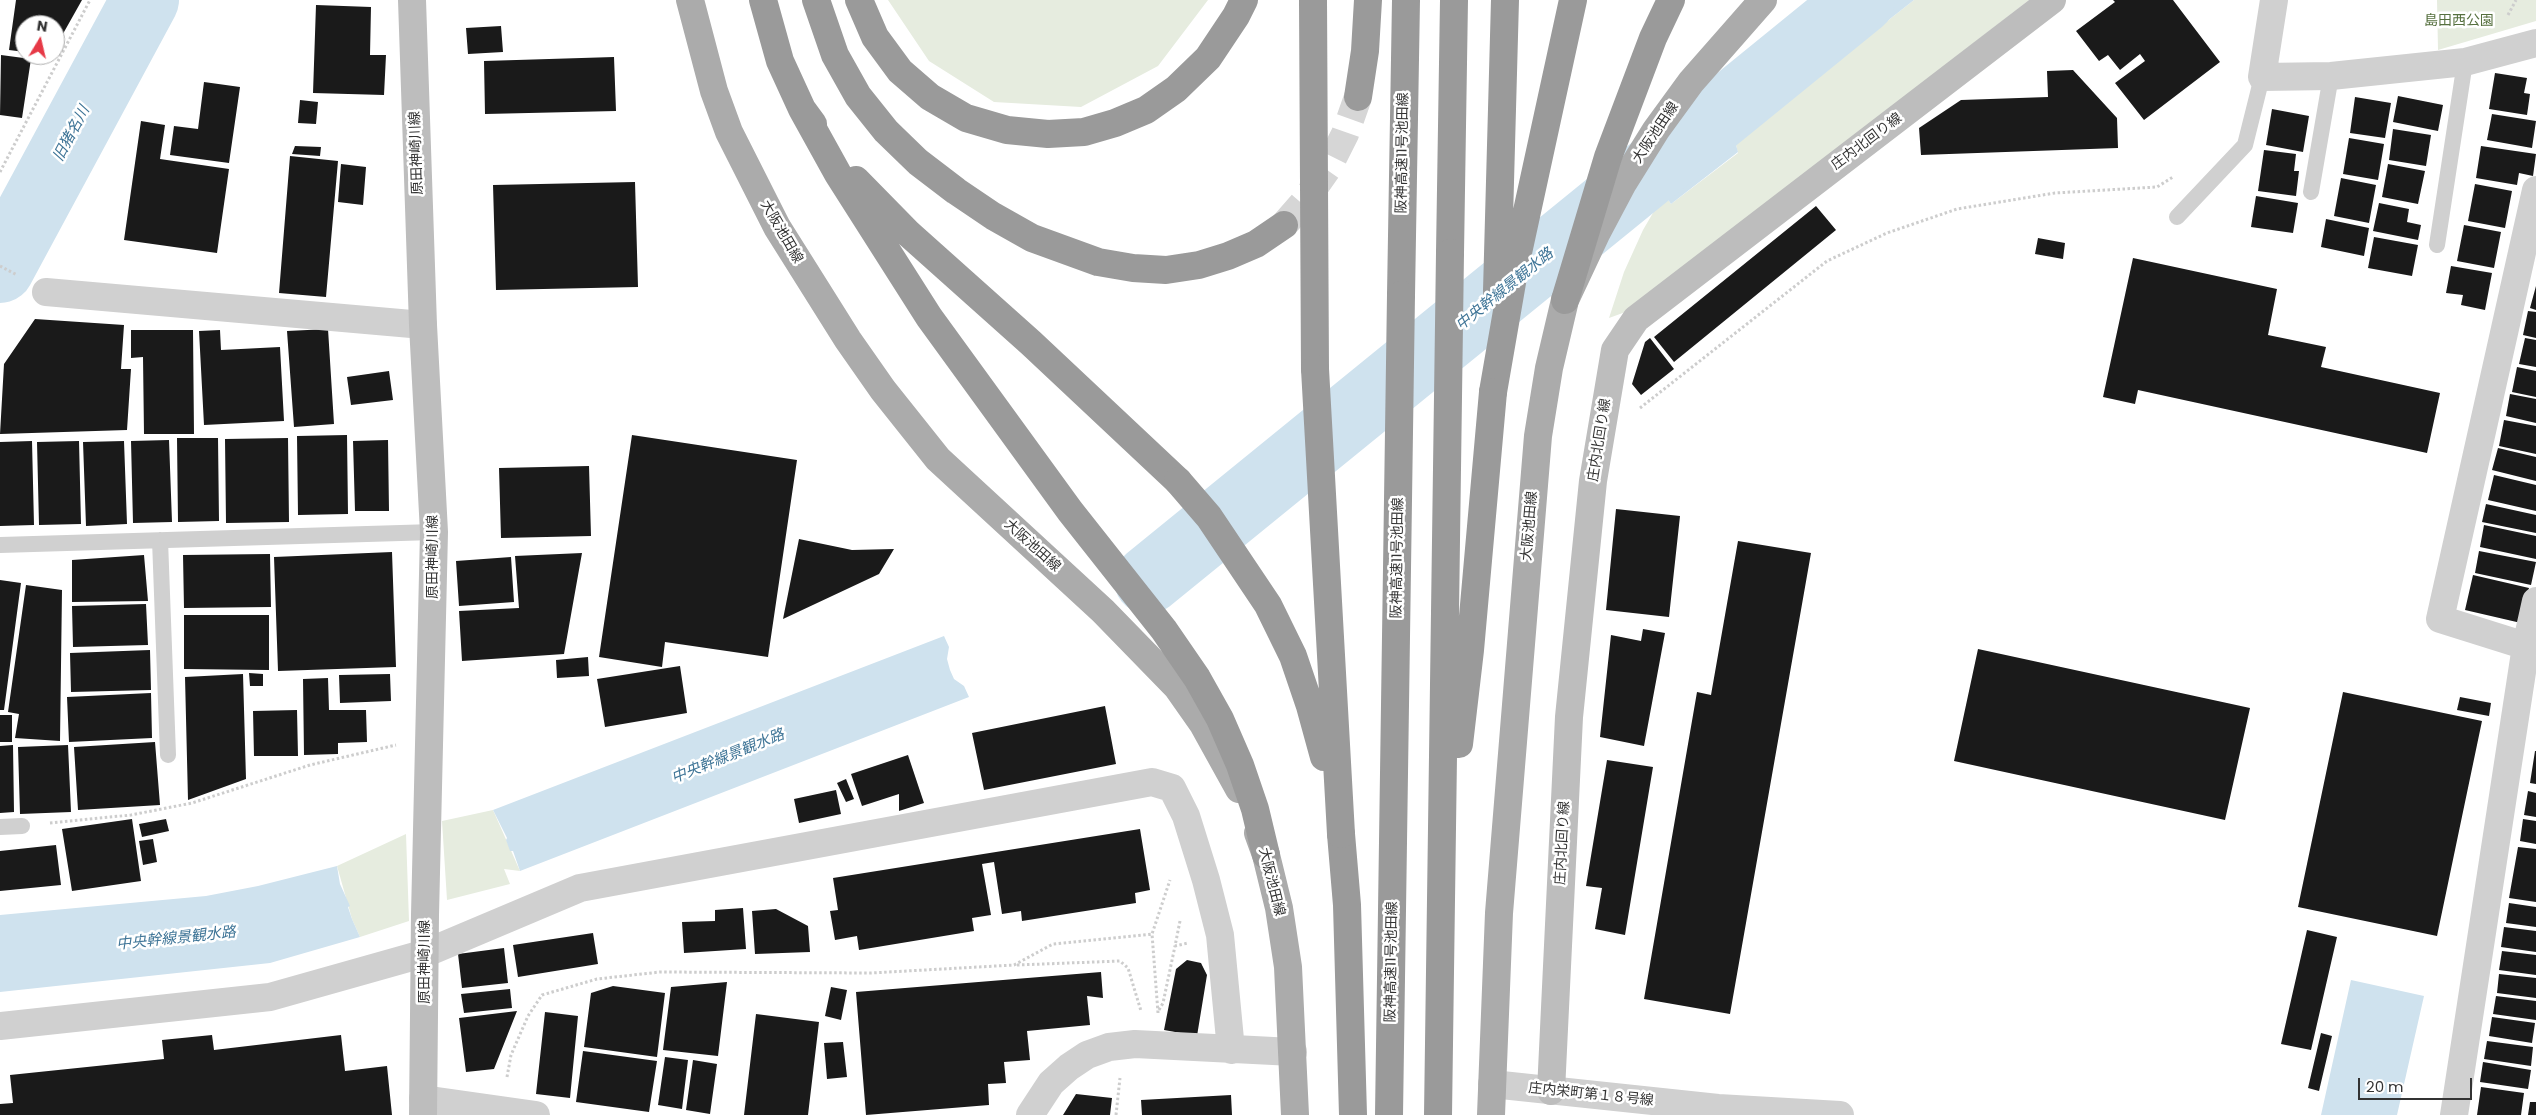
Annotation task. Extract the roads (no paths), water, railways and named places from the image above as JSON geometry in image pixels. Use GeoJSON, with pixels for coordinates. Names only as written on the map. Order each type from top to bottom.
{"type":"FeatureCollection","features":[{"type":"Feature","properties":{"kind":"highway"},"geometry":{"type":"LineString","coordinates":[[763,0],[780,61],[802,109],[838,174],[928,317],[1070,511],[1164,630],[1197,678],[1220,719],[1240,765],[1255,809],[1266,855]]}},
{"type":"Feature","properties":{"kind":"highway"},"geometry":{"type":"LineString","coordinates":[[816,0],[840,63],[858,96],[886,131],[918,162],[956,191],[993,216],[1032,238],[1098,262],[1133,268],[1166,270],[1199,265],[1228,256],[1256,244],[1284,225]]}},
{"type":"Feature","properties":{"kind":"highway"},"geometry":{"type":"LineString","coordinates":[[859,0],[875,37],[900,71],[930,97],[966,118],[1007,130],[1048,134],[1084,132],[1146,110],[1176,89],[1208,58],[1236,16],[1244,0]]}},
{"type":"Feature","properties":{"kind":"highway"},"geometry":{"type":"LineString","coordinates":[[1313,0],[1315,368],[1341,834],[1347,905],[1353,1115]]}},
{"type":"Feature","properties":{"kind":"highway"},"geometry":{"type":"LineString","coordinates":[[1358,97],[1365,51],[1368,0]]}},
{"type":"Feature","properties":{"kind":"highway","name":"阪神高速11号池田線"},"geometry":{"type":"LineString","coordinates":[[1389,1115],[1406,0]]}},
{"type":"Feature","properties":{"kind":"highway"},"geometry":{"type":"LineString","coordinates":[[1438,1115],[1454,0]]}},
{"type":"Feature","properties":{"kind":"highway"},"geometry":{"type":"LineString","coordinates":[[1442,885],[1470,650],[1493,392],[1500,217],[1505,0]]}},
{"type":"Feature","properties":{"kind":"highway"},"geometry":{"type":"LineString","coordinates":[[1493,392],[1514,271],[1573,0]]}},
{"type":"Feature","properties":{"kind":"highway"},"geometry":{"type":"LineString","coordinates":[[1565,300],[1608,157],[1653,38],[1671,0]]}},
{"type":"Feature","properties":{"kind":"highway"},"geometry":{"type":"LineString","coordinates":[[802,109],[837,156],[875,201],[908,234],[1082,390],[1178,481],[1210,517],[1268,605],[1293,656],[1310,706],[1341,834]]}},
{"type":"Feature","properties":{"kind":"main road","name":"大阪池田線"},"geometry":{"type":"LineString","coordinates":[[690,0],[714,91],[729,132],[768,211],[853,348],[908,423],[938,459],[1104,611],[1177,687],[1203,724],[1248,807],[1266,855],[1279,908],[1288,967],[1293,1052],[1294,1115]]}},
{"type":"Feature","properties":{"kind":"main road","name":"大阪池田線"},"geometry":{"type":"LineString","coordinates":[[1491,1115],[1499,914],[1538,436],[1549,368],[1565,300],[1596,234],[1623,183],[1656,130],[1691,82],[1763,0]]}},
{"type":"Feature","properties":{"kind":"street","name":"原田神崎川線"},"geometry":{"type":"LineString","coordinates":[[412,0],[423,325],[434,532],[425,916],[423,1107]]}},
{"type":"Feature","properties":{"kind":"street","name":"庄内北回り線"},"geometry":{"type":"LineString","coordinates":[[1551,1091],[1569,717],[1593,481],[1615,350],[1636,319],[2052,0]]}},
{"type":"Feature","properties":{"kind":"street"},"geometry":{"type":"LineString","coordinates":[[2274,0],[2262,77],[2331,76],[2464,62],[2536,42]]}},
{"type":"Feature","properties":{"kind":"street"},"geometry":{"type":"LineString","coordinates":[[2526,646],[2440,619],[2536,190]]}},
{"type":"Feature","properties":{"kind":"street"},"geometry":{"type":"LineString","coordinates":[[46,292],[423,325]]}},
{"type":"Feature","properties":{"kind":"street"},"geometry":{"type":"LineString","coordinates":[[2454,1115],[2526,646],[2535,612]]}},
{"type":"Feature","properties":{"kind":"street"},"geometry":{"type":"LineString","coordinates":[[0,1026],[270,997],[426,953],[580,888],[1152,782],[1172,788],[1186,816],[1206,880],[1220,935],[1231,1050]]}},
{"type":"Feature","properties":{"kind":"street"},"geometry":{"type":"LineString","coordinates":[[1030,1115],[1051,1084],[1069,1066],[1087,1055],[1153,1035],[1231,1050],[1293,1052]]}},
{"type":"Feature","properties":{"kind":"street","name":"庄内栄町第１８号線"},"geometry":{"type":"LineString","coordinates":[[1492,1084],[1718,1108],[1840,1115]]}},
{"type":"Feature","properties":{"kind":"street"},"geometry":{"type":"LineString","coordinates":[[423,1107],[500,1110],[536,1115]]}},
{"type":"Feature","properties":{"kind":"lane"},"geometry":{"type":"LineString","coordinates":[[2437,245],[2464,62]]}},
{"type":"Feature","properties":{"kind":"lane"},"geometry":{"type":"LineString","coordinates":[[2311,192],[2331,76]]}},
{"type":"Feature","properties":{"kind":"lane"},"geometry":{"type":"LineString","coordinates":[[2177,217],[2244,145],[2262,77]]}},
{"type":"Feature","properties":{"kind":"lane"},"geometry":{"type":"LineString","coordinates":[[0,545],[434,532]]}},
{"type":"Feature","properties":{"kind":"lane"},"geometry":{"type":"LineString","coordinates":[[160,540],[168,756]]}},
{"type":"Feature","properties":{"kind":"lane"},"geometry":{"type":"LineString","coordinates":[[0,827],[22,826]]}},
{"type":"Feature","properties":{"kind":"water"},"geometry":{"type":"Polygon","coordinates":[[[1819,0],[1914,0],[1740,137],[1736,145],[1738,152],[1671,204],[1664,194],[1685,154],[1742,77],[1789,23],[1819,0]]]}},
{"type":"Feature","properties":{"kind":"water"},"geometry":{"type":"Polygon","coordinates":[[[944,636],[949,647],[947,659],[950,670],[954,679],[964,686],[969,697],[520,871],[513,851],[510,851],[507,838],[493,810],[944,636]]]}},
{"type":"Feature","properties":{"kind":"water"},"geometry":{"type":"Polygon","coordinates":[[[337,866],[340,884],[350,906],[348,907],[360,937],[270,963],[0,992],[0,915],[206,896],[258,886],[337,866]]]}},
{"type":"Feature","properties":{"kind":"water"},"geometry":{"type":"Polygon","coordinates":[[[2351,980],[2424,996],[2397,1115],[2321,1115],[2351,980]]]}},
{"type":"Feature","properties":{"kind":"waterway","name":"旧猪名川"},"geometry":{"type":"LineString","coordinates":[[0,269],[145,0]]}},
{"type":"Feature","properties":{"kind":"waterway","name":"中央幹線景観水路"},"geometry":{"type":"LineString","coordinates":[[1148,580],[1861,0]]}},
{"type":"Feature","properties":{"kind":"tunnel"},"geometry":{"type":"LineString","coordinates":[[1284,225],[1304,202],[1328,168],[1345,134],[1358,97]]}},
{"type":"Feature","properties":{"kind":"park label","name":"島田西公園"},"geometry":{"type":"Point","coordinates":[2459,21]}}]}
